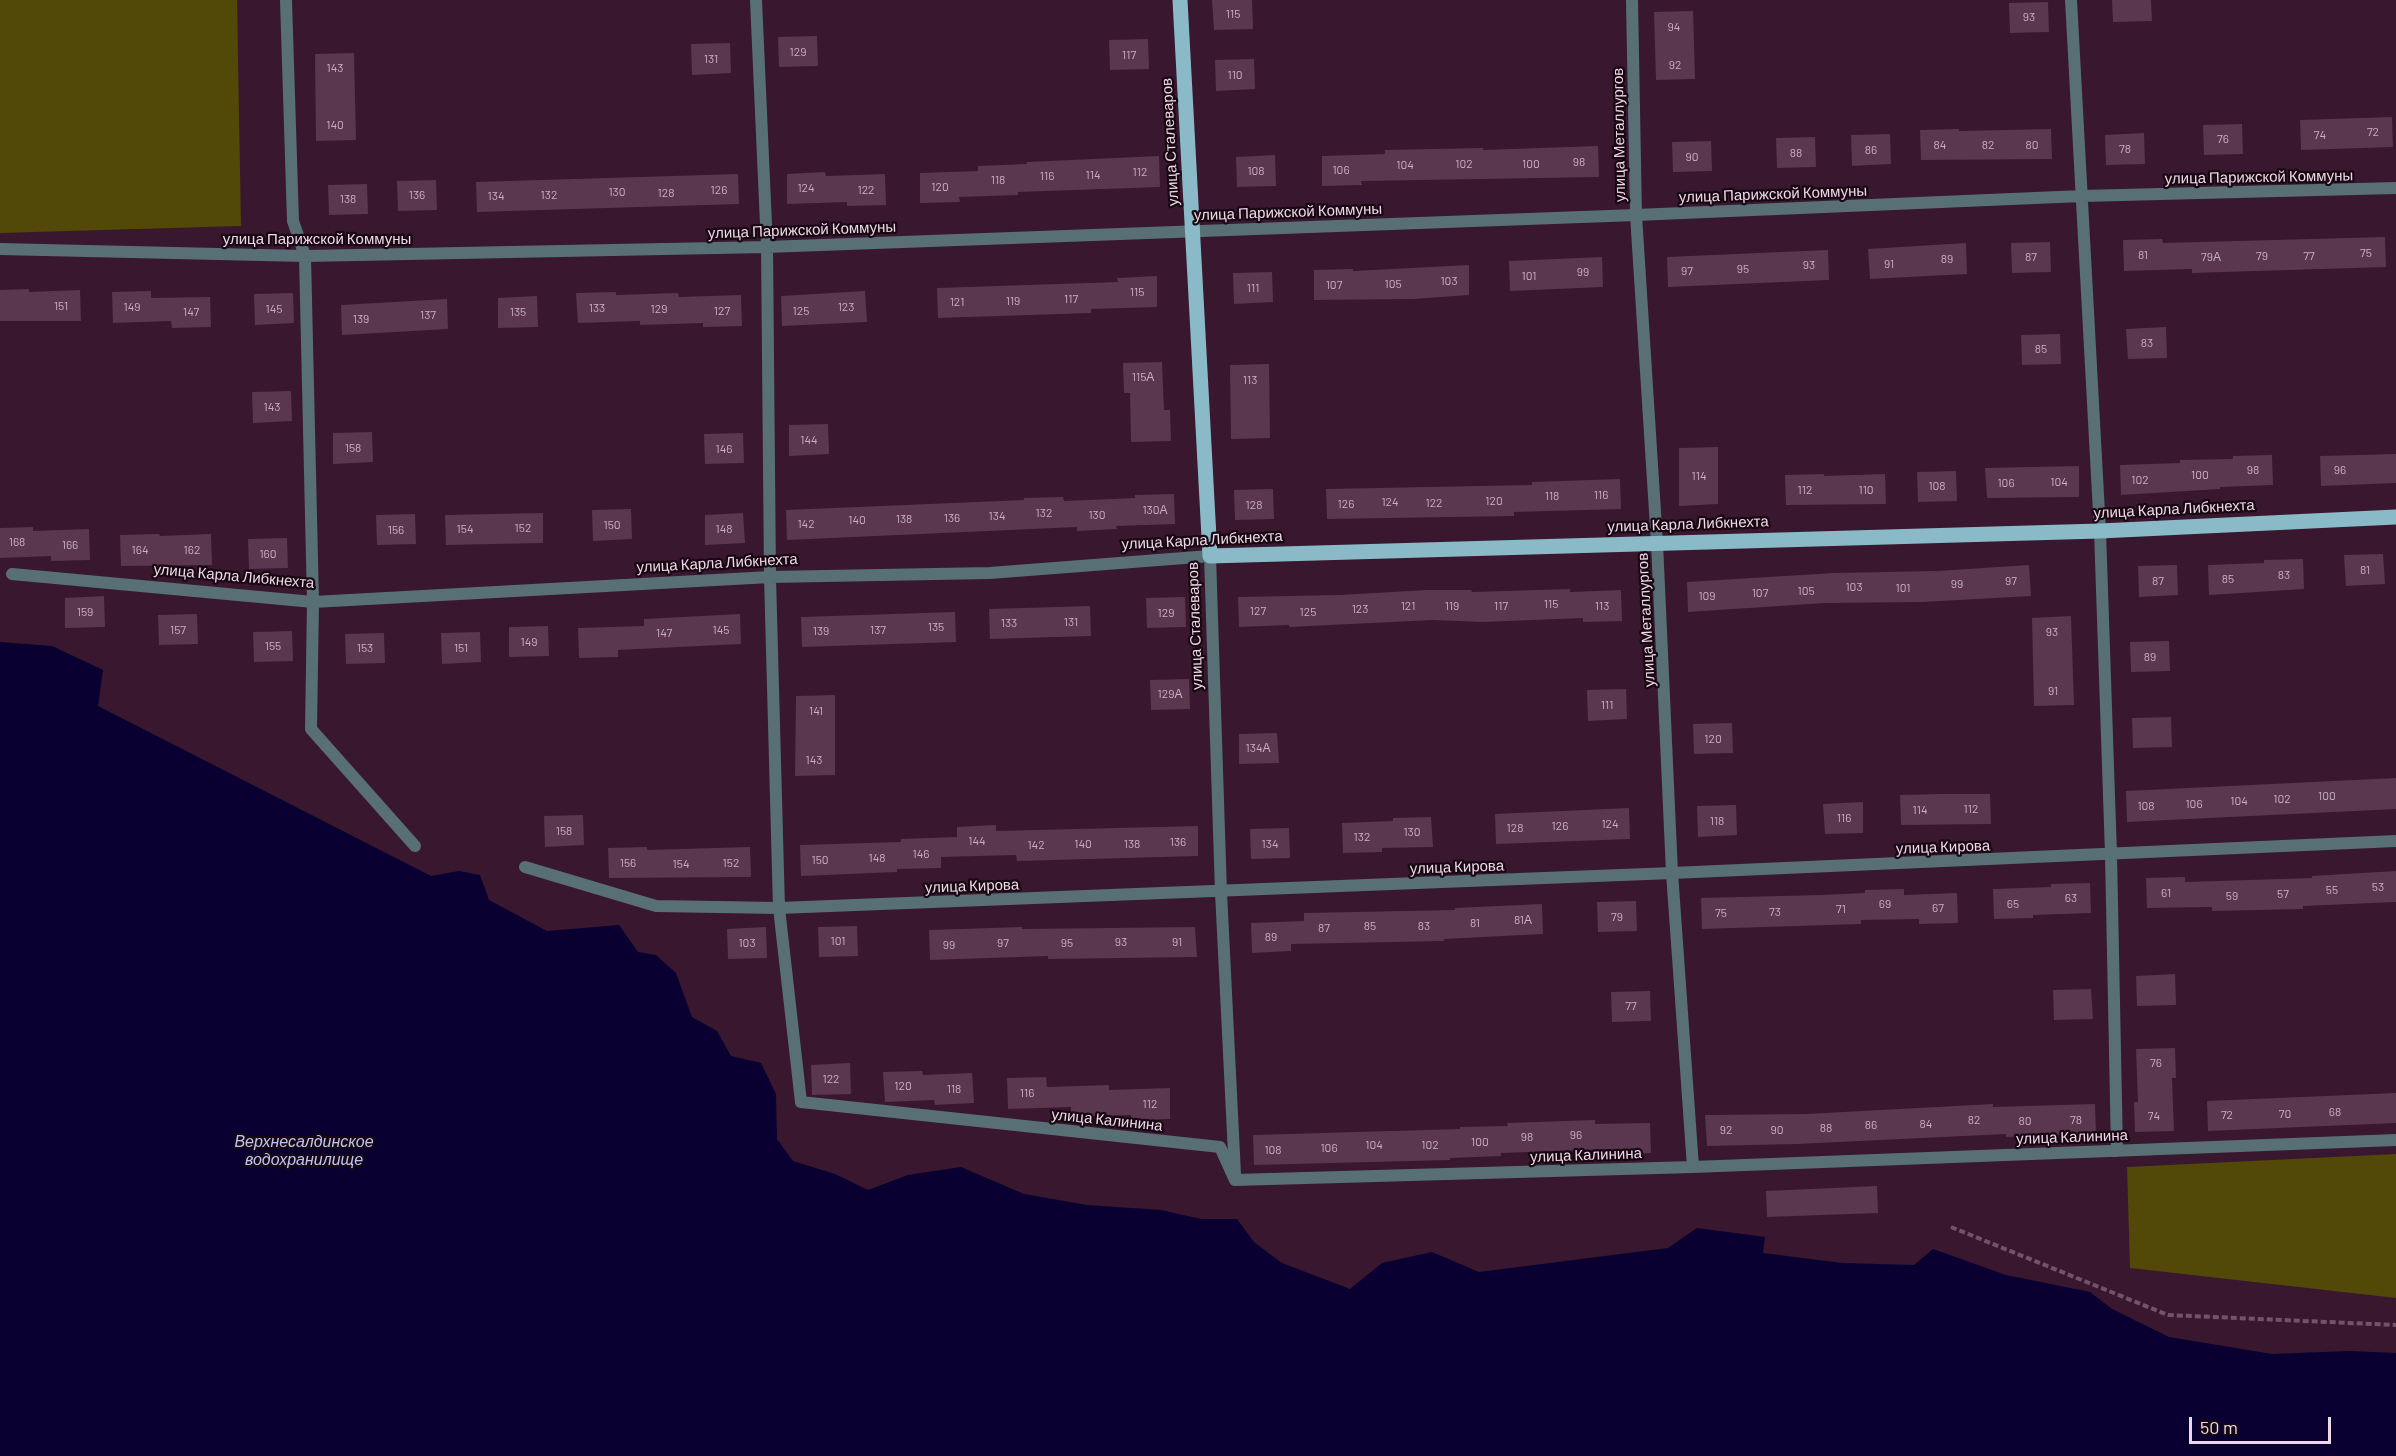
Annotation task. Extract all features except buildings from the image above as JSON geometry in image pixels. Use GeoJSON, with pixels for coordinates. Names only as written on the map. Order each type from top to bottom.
{"type":"FeatureCollection","features":[{"type":"Feature","properties":{"kind":"main road","name":"улица Сталеваров"},"geometry":{"type":"LineString","coordinates":[[1180,0],[1210,556]]}},
{"type":"Feature","properties":{"kind":"main road","name":"улица Карла Либкнехта"},"geometry":{"type":"LineString","coordinates":[[1210,556],[2100,531],[2396,517]]}},
{"type":"Feature","properties":{"kind":"street"},"geometry":{"type":"LineString","coordinates":[[286,0],[293,221],[305,256],[313,602],[311,729],[415,846]]}},
{"type":"Feature","properties":{"kind":"street"},"geometry":{"type":"LineString","coordinates":[[756,0],[767,247],[770,577],[779,908]]}},
{"type":"Feature","properties":{"kind":"street","name":"улица Металлургов"},"geometry":{"type":"LineString","coordinates":[[1632,0],[1636,215],[1657,543],[1672,873],[1694,1167]]}},
{"type":"Feature","properties":{"kind":"street"},"geometry":{"type":"LineString","coordinates":[[2071,0],[2100,531],[2111,854],[2117,1150]]}},
{"type":"Feature","properties":{"kind":"street","name":"улица Парижской Коммуны"},"geometry":{"type":"LineString","coordinates":[[0,249],[305,256],[767,247],[2082,196],[2396,188]]}},
{"type":"Feature","properties":{"kind":"street","name":"улица Карла Либкнехта"},"geometry":{"type":"LineString","coordinates":[[12,574],[313,602],[770,577],[990,573],[1210,556]]}},
{"type":"Feature","properties":{"kind":"street","name":"улица Сталеваров"},"geometry":{"type":"LineString","coordinates":[[1210,556],[1221,892],[1235,1180]]}},
{"type":"Feature","properties":{"kind":"street","name":"улица Кирова"},"geometry":{"type":"LineString","coordinates":[[525,867],[656,906],[779,908],[1221,892],[2396,841]]}},
{"type":"Feature","properties":{"kind":"street","name":"улица Калинина"},"geometry":{"type":"LineString","coordinates":[[779,908],[801,1102],[1220,1147],[1235,1180],[1694,1167],[2396,1140]]}},
{"type":"Feature","properties":{"kind":"path"},"geometry":{"type":"LineString","coordinates":[[1951,1227],[2168,1315],[2396,1325]]}},
{"type":"Feature","properties":{"kind":"shaded area"},"geometry":{"type":"Polygon","coordinates":[[[0,0],[237,0],[241,226],[0,233],[0,0]]]}},
{"type":"Feature","properties":{"kind":"shaded area"},"geometry":{"type":"Polygon","coordinates":[[[2396,1154],[2396,1298],[2130,1268],[2127,1167],[2396,1154]]]}},
{"type":"Feature","properties":{"kind":"water","name":"Верхнесалдинское водохранилище"},"geometry":{"type":"Polygon","coordinates":[[[0,642],[52,646],[103,670],[98,706],[431,876],[459,871],[480,875],[489,900],[547,931],[619,925],[638,952],[656,955],[676,973],[692,1017],[717,1031],[731,1056],[761,1063],[776,1094],[777,1139],[793,1161],[835,1174],[868,1190],[908,1175],[961,1167],[1024,1194],[1087,1205],[1161,1210],[1201,1219],[1237,1219],[1254,1242],[1282,1263],[1350,1289],[1382,1263],[1432,1252],[1479,1272],[1668,1248],[1697,1228],[1765,1237],[1763,1253],[1842,1263],[1914,1265],[1933,1249],[2006,1275],[2090,1292],[2112,1309],[2169,1337],[2272,1354],[2349,1351],[2396,1353],[2396,1456],[0,1456],[0,642]]]}}]}
